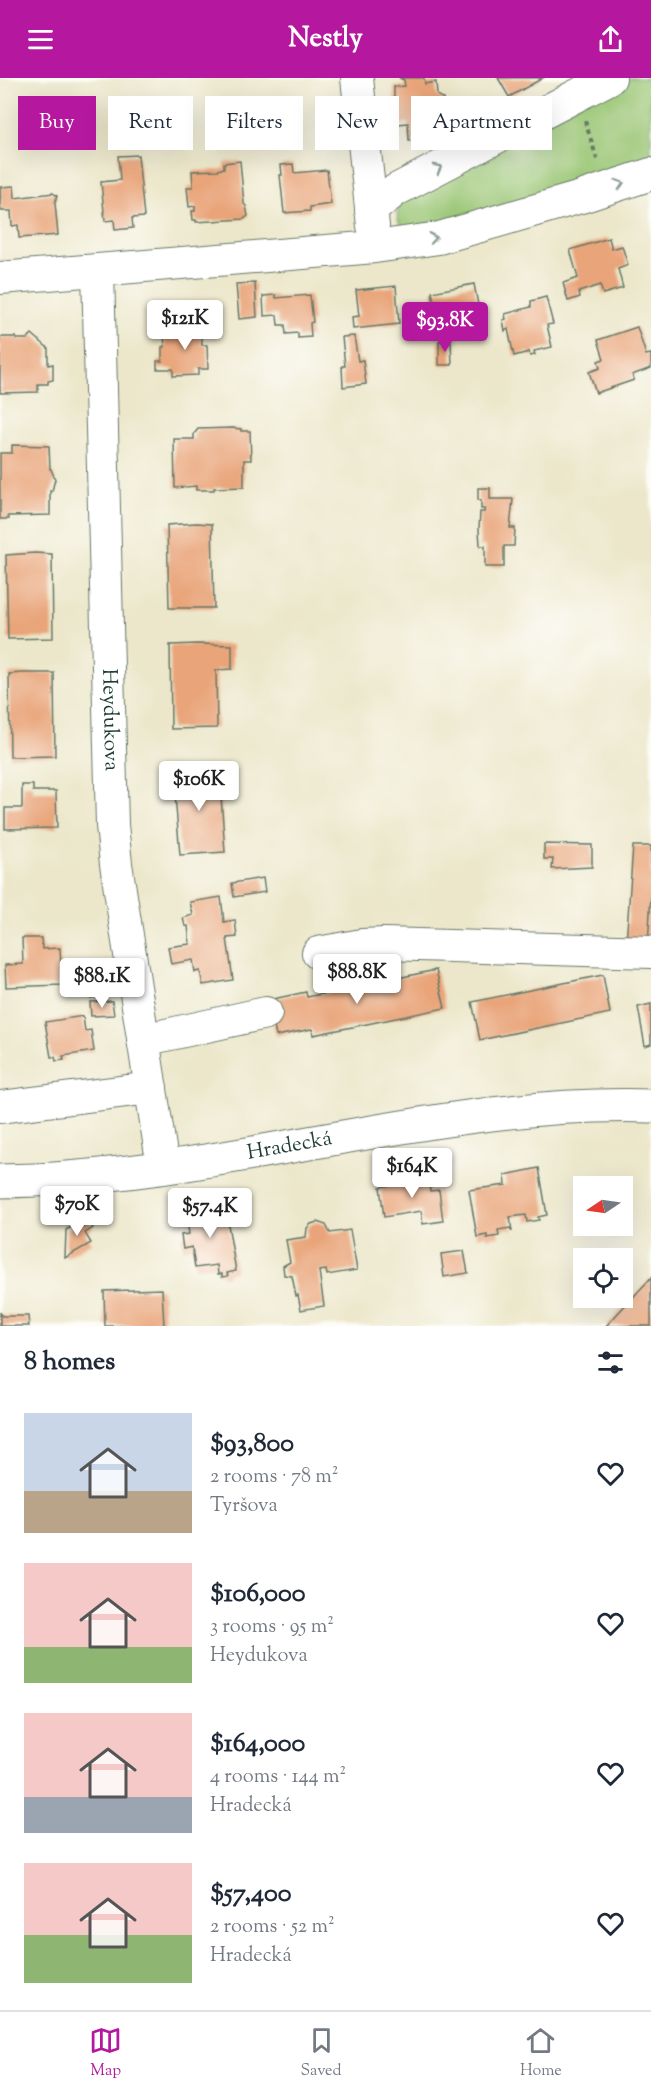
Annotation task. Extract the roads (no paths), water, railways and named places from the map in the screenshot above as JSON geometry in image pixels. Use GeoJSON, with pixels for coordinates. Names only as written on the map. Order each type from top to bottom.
{"type":"FeatureCollection","features":[{"type":"Feature","properties":{"kind":"main road","name":"Hradecká"},"geometry":{"type":"LineString","coordinates":[[0,1181],[98,1176],[475,1116],[577,1106],[651,1106]]}},
{"type":"Feature","properties":{"kind":"street"},"geometry":{"type":"LineString","coordinates":[[357,78],[375,247]]}},
{"type":"Feature","properties":{"kind":"street"},"geometry":{"type":"LineString","coordinates":[[371,210],[396,190],[610,78]]}},
{"type":"Feature","properties":{"kind":"street"},"geometry":{"type":"LineString","coordinates":[[0,278],[375,247],[439,237],[607,189],[651,174]]}},
{"type":"Feature","properties":{"kind":"street","name":"Heydukova"},"geometry":{"type":"LineString","coordinates":[[98,270],[111,809],[116,864],[163,1167]]}},
{"type":"Feature","properties":{"kind":"street"},"geometry":{"type":"LineString","coordinates":[[318,953],[362,945],[385,944],[651,952]]}},
{"type":"Feature","properties":{"kind":"street"},"geometry":{"type":"LineString","coordinates":[[143,1040],[266,1013]]}},
{"type":"Feature","properties":{"kind":"street"},"geometry":{"type":"LineString","coordinates":[[0,1107],[150,1088]]}}]}
